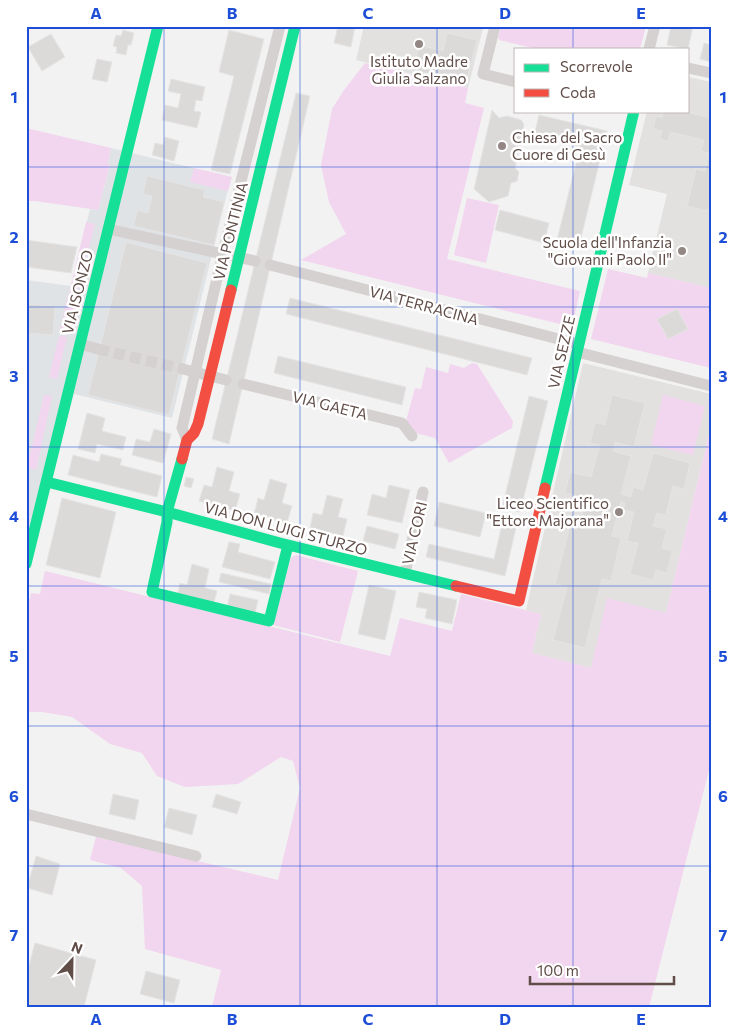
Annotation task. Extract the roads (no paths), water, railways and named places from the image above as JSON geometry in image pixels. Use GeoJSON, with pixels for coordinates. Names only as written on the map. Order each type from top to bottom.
{"type":"FeatureCollection","features":[{"type":"Feature","properties":{"kind":"street","name":"VIA ISONZO"},"geometry":{"type":"LineString","coordinates":[[26,564],[158,26]]}},
{"type":"Feature","properties":{"kind":"street"},"geometry":{"type":"LineString","coordinates":[[496,26],[483,74],[514,82]]}},
{"type":"Feature","properties":{"kind":"street"},"geometry":{"type":"LineString","coordinates":[[649,48],[655,26]]}},
{"type":"Feature","properties":{"kind":"street"},"geometry":{"type":"LineString","coordinates":[[277,27],[294,29]]}},
{"type":"Feature","properties":{"kind":"street","name":"VIA PONTINIA"},"geometry":{"type":"LineString","coordinates":[[187,440],[182,428],[277,27]]}},
{"type":"Feature","properties":{"kind":"street","name":"VIA PONTINIA"},"geometry":{"type":"LineString","coordinates":[[288,545],[269,622],[152,592],[167,522],[167,512],[187,440],[194,433],[198,424],[294,29]]}},
{"type":"Feature","properties":{"kind":"street"},"geometry":{"type":"LineString","coordinates":[[690,68],[711,73]]}},
{"type":"Feature","properties":{"kind":"street","name":"VIA SEZZE"},"geometry":{"type":"LineString","coordinates":[[519,601],[634,112]]}},
{"type":"Feature","properties":{"kind":"street"},"geometry":{"type":"LineString","coordinates":[[108,229],[255,261]]}},
{"type":"Feature","properties":{"kind":"street","name":"VIA TERRACINA"},"geometry":{"type":"LineString","coordinates":[[270,265],[711,386]]}},
{"type":"Feature","properties":{"kind":"street"},"geometry":{"type":"LineString","coordinates":[[80,344],[98,349]]}},
{"type":"Feature","properties":{"kind":"street"},"geometry":{"type":"LineString","coordinates":[[183,369],[226,380]]}},
{"type":"Feature","properties":{"kind":"street","name":"VIA GAETA"},"geometry":{"type":"LineString","coordinates":[[243,384],[402,423],[412,436]]}},
{"type":"Feature","properties":{"kind":"street","name":"VIA DON LUIGI STURZO"},"geometry":{"type":"LineString","coordinates":[[47,482],[288,545],[519,601]]}},
{"type":"Feature","properties":{"kind":"street","name":"VIA CORI"},"geometry":{"type":"LineString","coordinates":[[405,573],[423,492]]}},
{"type":"Feature","properties":{"kind":"street"},"geometry":{"type":"LineString","coordinates":[[26,814],[196,856]]}},
{"type":"Feature","properties":{"kind":"tunnel"},"geometry":{"type":"LineString","coordinates":[[98,349],[183,369]]}},
{"type":"Feature","properties":{"kind":"place","name":"Istituto Madre Giulia Salzano"},"geometry":{"type":"Point","coordinates":[419,44]}},
{"type":"Feature","properties":{"kind":"place","name":"Chiesa del Sacro Cuore di Gesù"},"geometry":{"type":"Point","coordinates":[502,146]}},
{"type":"Feature","properties":{"kind":"place","name":"Scuola dell'Infanzia \"Giovanni Paolo II\""},"geometry":{"type":"Point","coordinates":[682,251]}},
{"type":"Feature","properties":{"kind":"place","name":"Liceo Scientifico \"Ettore Majorana\""},"geometry":{"type":"Point","coordinates":[619,512]}}]}
